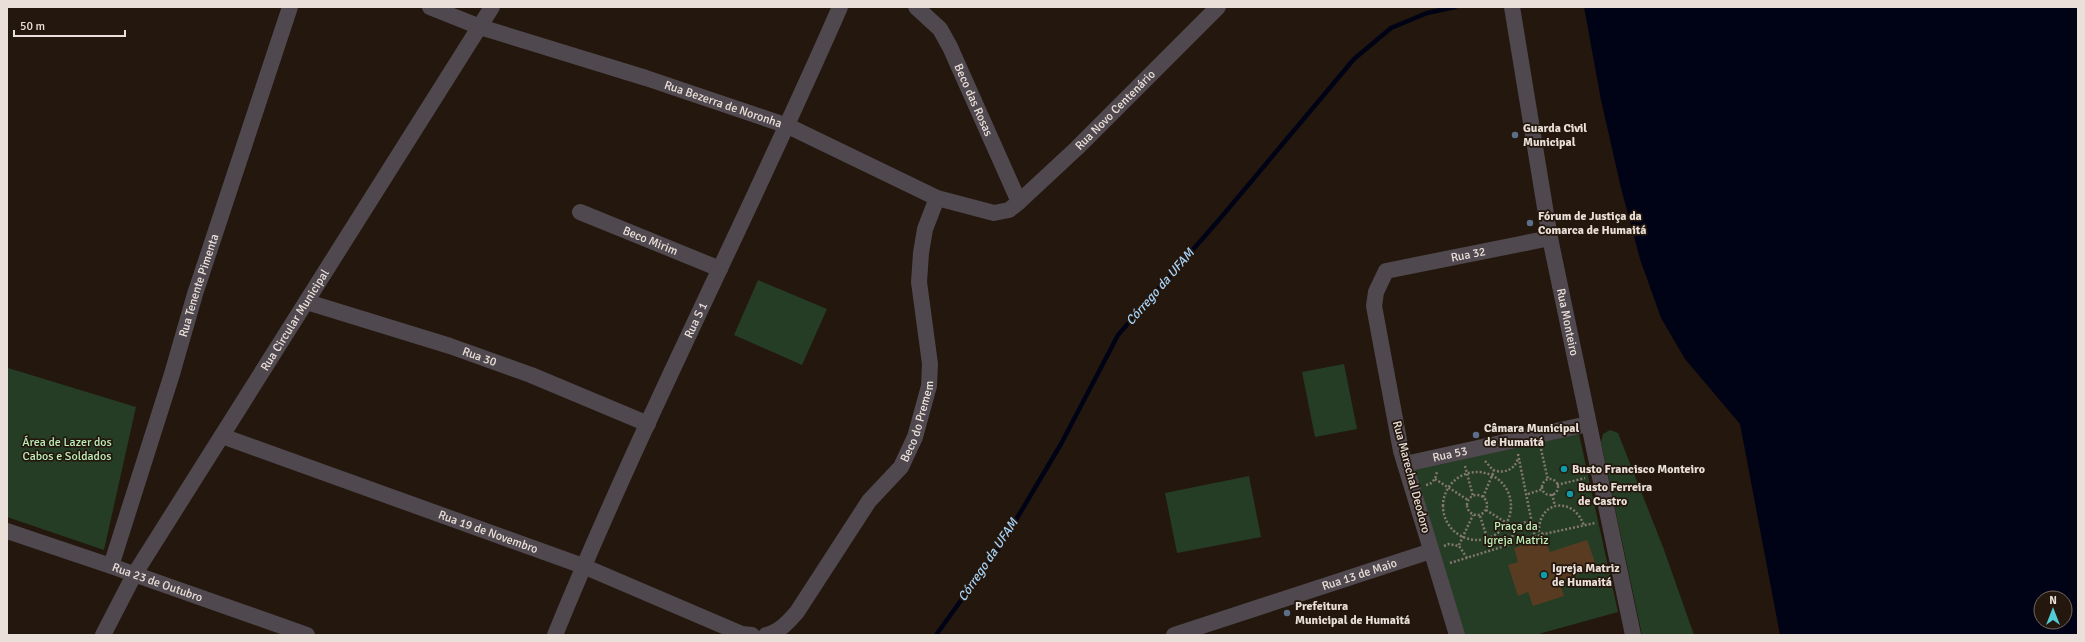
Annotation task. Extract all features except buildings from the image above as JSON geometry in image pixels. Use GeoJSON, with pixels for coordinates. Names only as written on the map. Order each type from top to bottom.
{"type":"FeatureCollection","features":[{"type":"Feature","properties":{"kind":"street","name":"Rua Tenente Pimenta"},"geometry":{"type":"LineString","coordinates":[[111,566],[172,374],[195,294],[290,7]]}},
{"type":"Feature","properties":{"kind":"street","name":"Rua Bezerra de Noronha"},"geometry":{"type":"LineString","coordinates":[[430,7],[480,27],[646,78],[788,126],[937,198],[994,213],[1014,206]]}},
{"type":"Feature","properties":{"kind":"street","name":"Rua Circular Municipal"},"geometry":{"type":"LineString","coordinates":[[102,635],[134,575],[492,7]]}},
{"type":"Feature","properties":{"kind":"street","name":"Rua S 1"},"geometry":{"type":"LineString","coordinates":[[555,635],[583,566],[720,269],[788,126],[840,7]]}},
{"type":"Feature","properties":{"kind":"street","name":"Beco das Rosas"},"geometry":{"type":"LineString","coordinates":[[916,7],[940,29],[950,47],[1014,206]]}},
{"type":"Feature","properties":{"kind":"street","name":"Rua Novo Centenário"},"geometry":{"type":"LineString","coordinates":[[1014,206],[1077,148],[1218,7]]}},
{"type":"Feature","properties":{"kind":"street","name":"Rua Monteiro"},"geometry":{"type":"LineString","coordinates":[[1513,9],[1550,238],[1633,635]]}},
{"type":"Feature","properties":{"kind":"street","name":"Beco do Premem"},"geometry":{"type":"LineString","coordinates":[[766,635],[774,633],[786,625],[797,612],[869,501],[901,467],[915,437],[929,386],[930,364],[919,282],[921,253],[926,229],[937,198]]}},
{"type":"Feature","properties":{"kind":"street","name":"Beco Mirim"},"geometry":{"type":"LineString","coordinates":[[580,212],[720,269]]}},
{"type":"Feature","properties":{"kind":"street","name":"Rua 32"},"geometry":{"type":"LineString","coordinates":[[1386,271],[1550,238]]}},
{"type":"Feature","properties":{"kind":"street","name":"Rua Marechal Deodoro"},"geometry":{"type":"LineString","coordinates":[[1386,271],[1376,292],[1374,306],[1405,464],[1457,635]]}},
{"type":"Feature","properties":{"kind":"street","name":"Rua 30"},"geometry":{"type":"LineString","coordinates":[[306,302],[450,346],[531,375],[648,424]]}},
{"type":"Feature","properties":{"kind":"street","name":"Rua 53"},"geometry":{"type":"LineString","coordinates":[[1405,464],[1588,424]]}},
{"type":"Feature","properties":{"kind":"street","name":"Rua 19 de Novembro"},"geometry":{"type":"LineString","coordinates":[[222,436],[583,566],[742,634],[752,635]]}},
{"type":"Feature","properties":{"kind":"street","name":"Rua 23 de Outubro"},"geometry":{"type":"LineString","coordinates":[[7,531],[307,635]]}},
{"type":"Feature","properties":{"kind":"street","name":"Rua 13 de Maio"},"geometry":{"type":"LineString","coordinates":[[1184,633],[1431,551]]}},
{"type":"Feature","properties":{"kind":"path"},"geometry":{"type":"LineString","coordinates":[[1538,435],[1548,480]]}},
{"type":"Feature","properties":{"kind":"path"},"geometry":{"type":"LineString","coordinates":[[1515,440],[1528,494],[1535,538]]}},
{"type":"Feature","properties":{"kind":"path"},"geometry":{"type":"LineString","coordinates":[[1482,447],[1485,461],[1494,471]]}},
{"type":"Feature","properties":{"kind":"path"},"geometry":{"type":"LineString","coordinates":[[1462,452],[1466,474],[1473,496]]}},
{"type":"Feature","properties":{"kind":"path"},"geometry":{"type":"LineString","coordinates":[[1494,471],[1508,470],[1515,465],[1519,456]]}},
{"type":"Feature","properties":{"kind":"path"},"geometry":{"type":"LineString","coordinates":[[1412,488],[1430,484],[1435,479],[1437,472],[1434,458]]}},
{"type":"Feature","properties":{"kind":"path"},"geometry":{"type":"LineString","coordinates":[[1483,497],[1494,471]]}},
{"type":"Feature","properties":{"kind":"path"},"geometry":{"type":"LineString","coordinates":[[1481,472],[1492,476],[1503,485],[1509,498],[1510,510],[1506,522],[1498,533],[1487,538],[1476,540],[1463,537],[1451,527],[1445,513],[1445,497],[1449,488],[1455,480],[1466,474],[1481,472]]}},
{"type":"Feature","properties":{"kind":"path"},"geometry":{"type":"LineString","coordinates":[[1557,485],[1599,474]]}},
{"type":"Feature","properties":{"kind":"path"},"geometry":{"type":"LineString","coordinates":[[1435,479],[1468,500]]}},
{"type":"Feature","properties":{"kind":"path"},"geometry":{"type":"LineString","coordinates":[[1548,480],[1552,480],[1557,485]]}},
{"type":"Feature","properties":{"kind":"path"},"geometry":{"type":"LineString","coordinates":[[1543,489],[1544,482],[1548,480]]}},
{"type":"Feature","properties":{"kind":"path"},"geometry":{"type":"LineString","coordinates":[[1552,494],[1557,489],[1557,485]]}},
{"type":"Feature","properties":{"kind":"path"},"geometry":{"type":"LineString","coordinates":[[1528,494],[1543,489]]}},
{"type":"Feature","properties":{"kind":"path"},"geometry":{"type":"LineString","coordinates":[[1543,489],[1548,494],[1552,494]]}},
{"type":"Feature","properties":{"kind":"path"},"geometry":{"type":"LineString","coordinates":[[1552,494],[1555,506]]}},
{"type":"Feature","properties":{"kind":"path"},"geometry":{"type":"LineString","coordinates":[[1468,500],[1477,495],[1483,497],[1487,501],[1486,510],[1480,516]]}},
{"type":"Feature","properties":{"kind":"path"},"geometry":{"type":"LineString","coordinates":[[1468,500],[1468,511],[1473,515],[1480,516]]}},
{"type":"Feature","properties":{"kind":"path"},"geometry":{"type":"LineString","coordinates":[[1544,534],[1540,531],[1542,516],[1548,509],[1555,506],[1567,506],[1576,511],[1584,526]]}},
{"type":"Feature","properties":{"kind":"path"},"geometry":{"type":"LineString","coordinates":[[1486,510],[1515,528]]}},
{"type":"Feature","properties":{"kind":"path"},"geometry":{"type":"LineString","coordinates":[[1459,546],[1473,515]]}},
{"type":"Feature","properties":{"kind":"path"},"geometry":{"type":"LineString","coordinates":[[1480,516],[1491,550]]}},
{"type":"Feature","properties":{"kind":"path"},"geometry":{"type":"LineString","coordinates":[[1436,568],[1544,534],[1584,526],[1608,518]]}},
{"type":"Feature","properties":{"kind":"path"},"geometry":{"type":"LineString","coordinates":[[1513,545],[1512,532],[1515,528],[1520,523],[1532,522]]}},
{"type":"Feature","properties":{"kind":"path"},"geometry":{"type":"LineString","coordinates":[[1431,551],[1449,544],[1459,546],[1467,558]]}},
{"type":"Feature","properties":{"kind":"green space"},"geometry":{"type":"Polygon","coordinates":[[[758,280],[827,309],[802,365],[734,335],[758,280]]]}},
{"type":"Feature","properties":{"kind":"green space"},"geometry":{"type":"Polygon","coordinates":[[[1344,364],[1357,429],[1315,437],[1302,372],[1344,364]]]}},
{"type":"Feature","properties":{"kind":"green space","name":"Área de Lazer dos Cabos e Soldados"},"geometry":{"type":"Polygon","coordinates":[[[8,368],[136,407],[104,550],[7,517],[8,368]]]}},
{"type":"Feature","properties":{"kind":"green space"},"geometry":{"type":"Polygon","coordinates":[[[1610,430],[1618,433],[1663,547],[1694,635],[1642,635],[1601,442],[1603,434],[1610,430]]]}},
{"type":"Feature","properties":{"kind":"green space","name":"Praça da Igreja Matriz"},"geometry":{"type":"Polygon","coordinates":[[[1579,434],[1618,612],[1535,635],[1461,635],[1411,470],[1579,434]]]}},
{"type":"Feature","properties":{"kind":"green space"},"geometry":{"type":"Polygon","coordinates":[[[1249,476],[1261,537],[1177,553],[1165,493],[1249,476]]]}},
{"type":"Feature","properties":{"kind":"water"},"geometry":{"type":"Polygon","coordinates":[[[1584,7],[2078,7],[2078,635],[1780,635],[1740,424],[1685,359],[1661,318],[1640,259],[1621,188],[1601,100],[1584,7]]]}},
{"type":"Feature","properties":{"kind":"waterway","name":"Córrego da UFAM"},"geometry":{"type":"LineString","coordinates":[[936,635],[1001,545],[1061,444],[1118,335],[1218,221],[1354,59],[1391,28],[1427,13],[1455,7]]}},
{"type":"Feature","properties":{"kind":"place","name":"Guarda Civil Municipal"},"geometry":{"type":"Point","coordinates":[1515,135]}},
{"type":"Feature","properties":{"kind":"place","name":"Fórum de Justiça da Comarca de Humaitá"},"geometry":{"type":"Point","coordinates":[1530,223]}},
{"type":"Feature","properties":{"kind":"place","name":"Câmara Municipal de Humaitá"},"geometry":{"type":"Point","coordinates":[1476,435]}},
{"type":"Feature","properties":{"kind":"place","name":"Busto Francisco Monteiro"},"geometry":{"type":"Point","coordinates":[1564,469]}},
{"type":"Feature","properties":{"kind":"place","name":"Busto Ferreira de Castro"},"geometry":{"type":"Point","coordinates":[1570,494]}},
{"type":"Feature","properties":{"kind":"place","name":"Igreja Matriz de Humaitá"},"geometry":{"type":"Point","coordinates":[1544,575]}},
{"type":"Feature","properties":{"kind":"place","name":"Prefeitura Municipal de Humaitá"},"geometry":{"type":"Point","coordinates":[1287,613]}}]}
